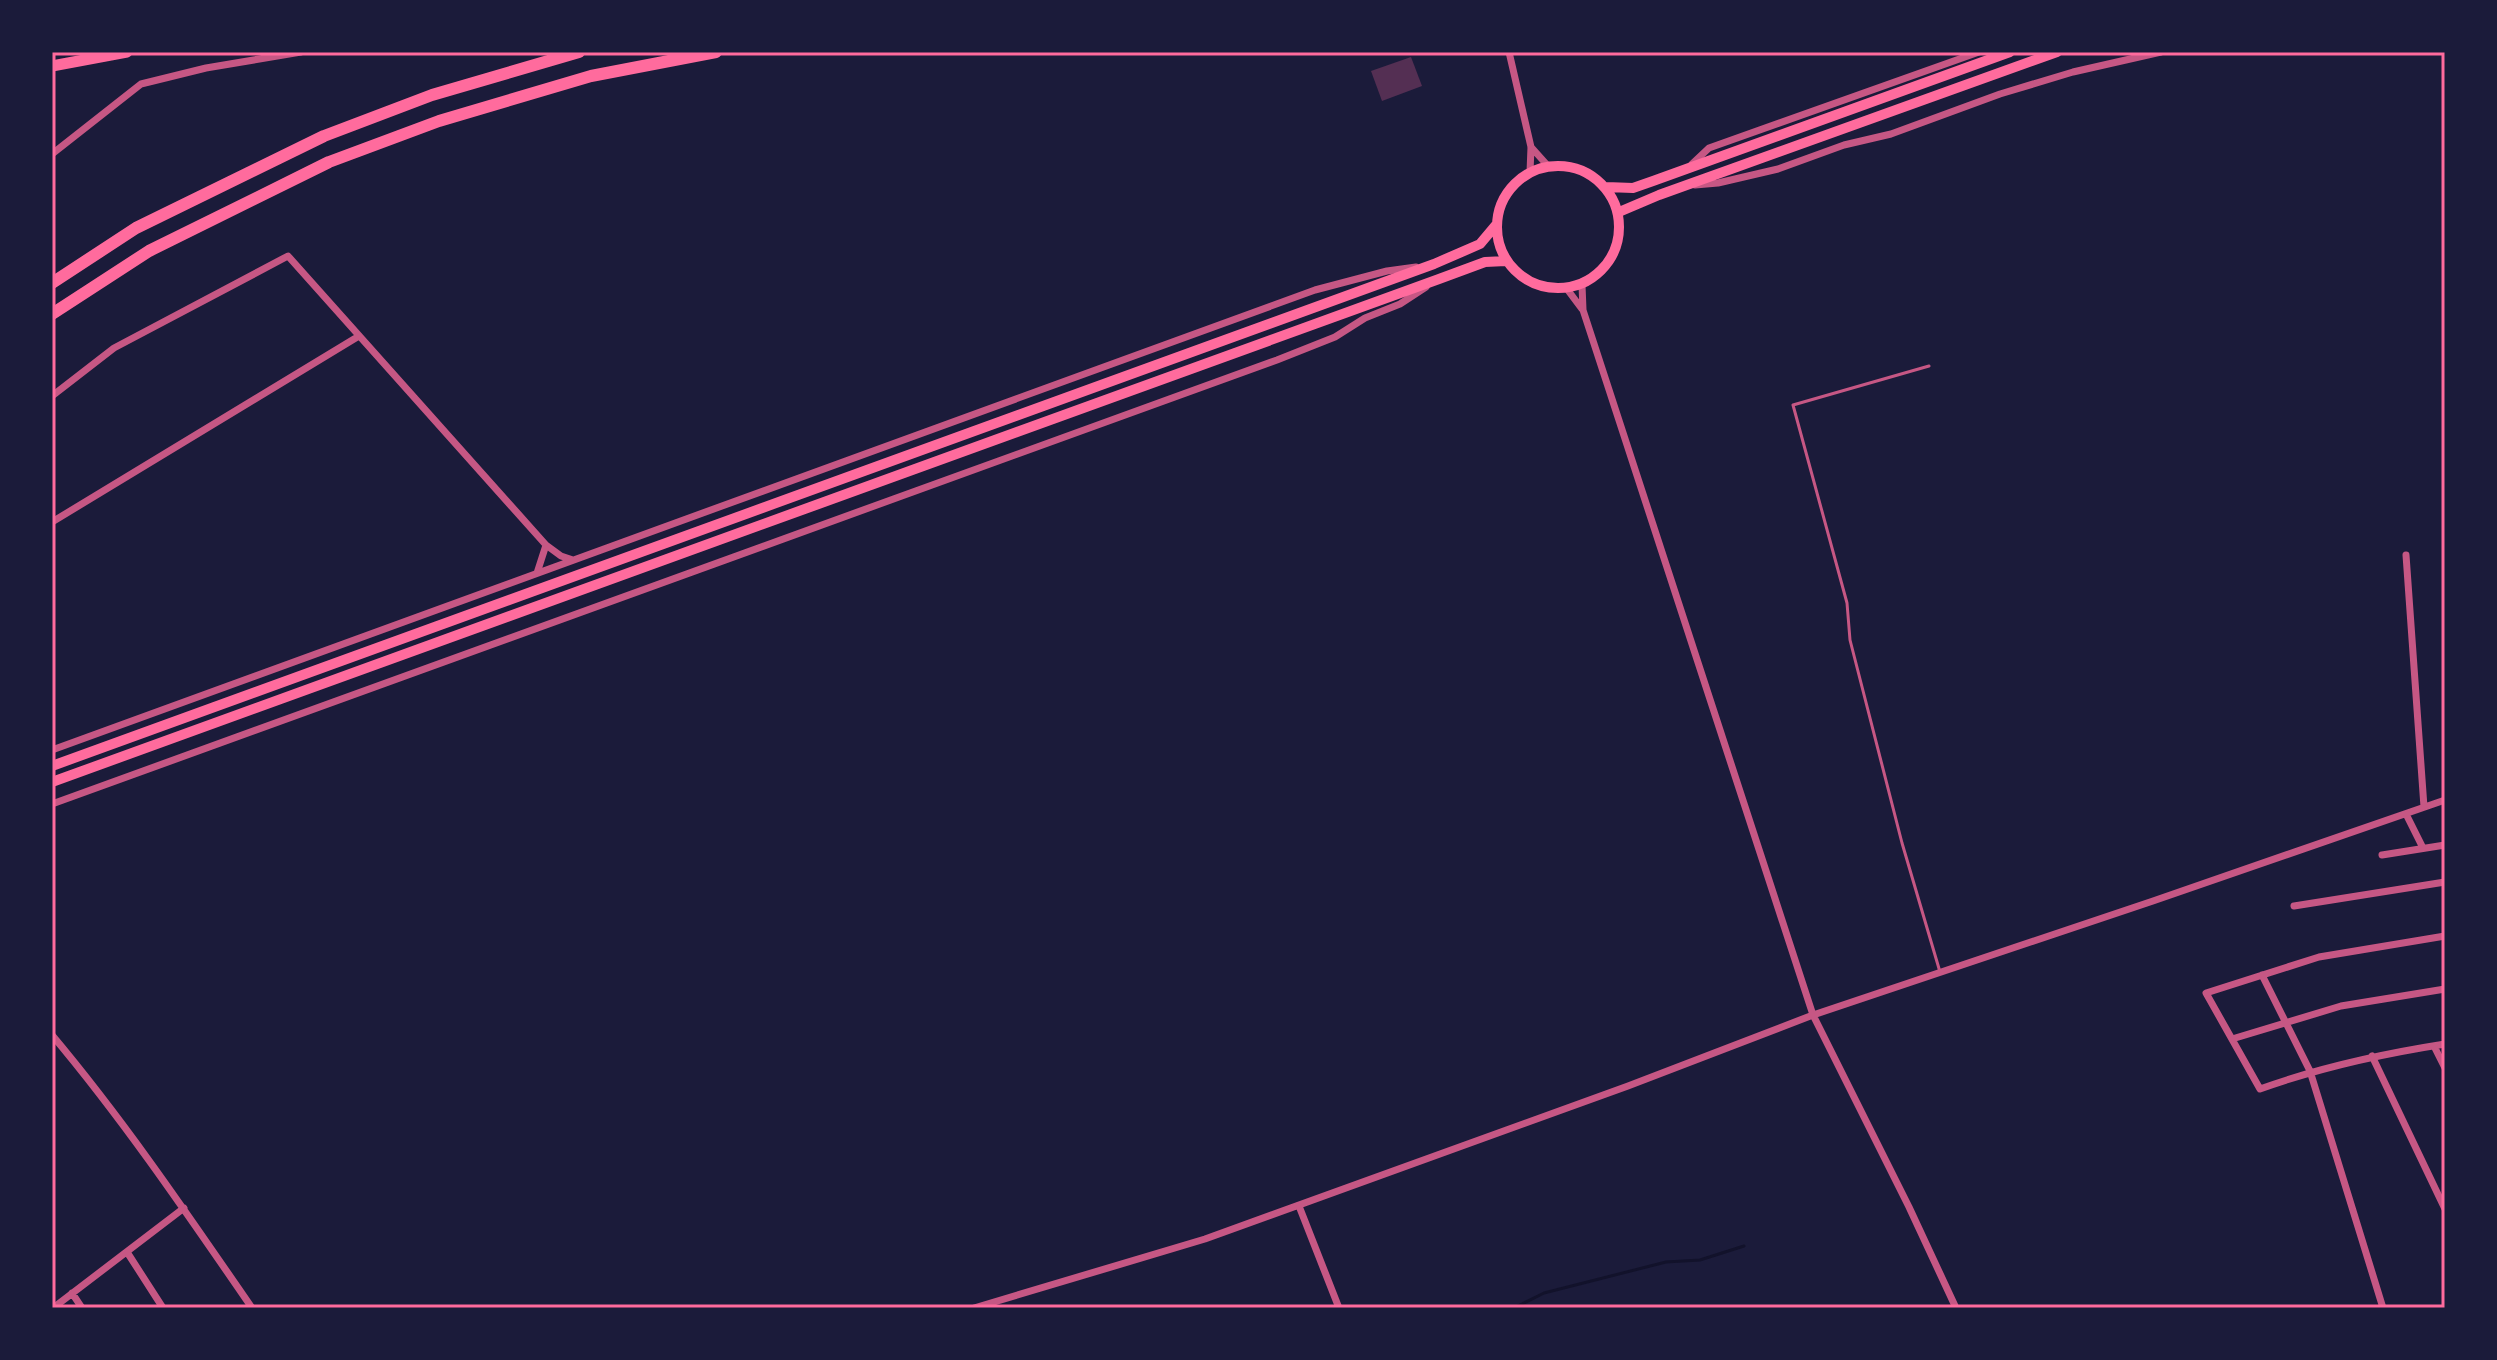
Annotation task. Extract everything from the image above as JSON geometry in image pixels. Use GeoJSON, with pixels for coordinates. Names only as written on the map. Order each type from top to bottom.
{"type":"FeatureCollection","features":[{"type":"Feature","properties":{"kind":"highway"},"geometry":{"type":"LineString","coordinates":[[52,66],[127,52]]}},
{"type":"Feature","properties":{"kind":"highway"},"geometry":{"type":"LineString","coordinates":[[52,283],[136,228],[324,136],[432,95],[579,52]]}},
{"type":"Feature","properties":{"kind":"highway"},"geometry":{"type":"LineString","coordinates":[[52,314],[149,251],[329,162],[439,121],[591,76],[716,52]]}},
{"type":"Feature","properties":{"kind":"main road"},"geometry":{"type":"LineString","coordinates":[[1606,187],[1633,188],[2010,52]]}},
{"type":"Feature","properties":{"kind":"main road"},"geometry":{"type":"LineString","coordinates":[[1619,212],[2057,52]]}},
{"type":"Feature","properties":{"kind":"main road"},"geometry":{"type":"LineString","coordinates":[[52,766],[1434,264],[1480,244],[1496,225],[1508,191],[1530,172],[1548,166],[1578,168],[1606,187],[1619,212],[1620,235],[1615,253],[1604,270],[1582,285],[1567,289],[1541,287],[1518,274],[1506,261],[1498,244],[1496,225]]}},
{"type":"Feature","properties":{"kind":"main road"},"geometry":{"type":"LineString","coordinates":[[52,782],[1485,262],[1506,261]]}},
{"type":"Feature","properties":{"kind":"street"},"geometry":{"type":"LineString","coordinates":[[52,154],[141,84],[206,68],[301,52]]}},
{"type":"Feature","properties":{"kind":"street"},"geometry":{"type":"LineString","coordinates":[[1509,52],[1531,147],[1530,172]]}},
{"type":"Feature","properties":{"kind":"street"},"geometry":{"type":"LineString","coordinates":[[1685,170],[1709,148],[1979,52]]}},
{"type":"Feature","properties":{"kind":"street"},"geometry":{"type":"LineString","coordinates":[[1689,185],[1718,183],[1778,169],[1844,145],[1891,134],[2000,94],[2073,72],[2161,52]]}},
{"type":"Feature","properties":{"kind":"street"},"geometry":{"type":"LineString","coordinates":[[1531,147],[1548,166]]}},
{"type":"Feature","properties":{"kind":"street"},"geometry":{"type":"LineString","coordinates":[[52,396],[114,348],[288,256],[546,545],[573,560]]}},
{"type":"Feature","properties":{"kind":"street"},"geometry":{"type":"LineString","coordinates":[[52,750],[1315,290],[1387,271],[1434,264]]}},
{"type":"Feature","properties":{"kind":"street"},"geometry":{"type":"LineString","coordinates":[[52,804],[1277,360],[1335,337],[1365,318],[1400,304],[1439,279]]}},
{"type":"Feature","properties":{"kind":"street"},"geometry":{"type":"LineString","coordinates":[[1582,285],[1583,310],[1813,1015],[1956,1308]]}},
{"type":"Feature","properties":{"kind":"street"},"geometry":{"type":"LineString","coordinates":[[1567,289],[1583,310]]}},
{"type":"Feature","properties":{"kind":"street"},"geometry":{"type":"LineString","coordinates":[[52,522],[359,336]]}},
{"type":"Feature","properties":{"kind":"street"},"geometry":{"type":"LineString","coordinates":[[537,573],[546,545]]}},
{"type":"Feature","properties":{"kind":"street"},"geometry":{"type":"LineString","coordinates":[[2406,555],[2424,807]]}},
{"type":"Feature","properties":{"kind":"street"},"geometry":{"type":"LineString","coordinates":[[974,1308],[1205,1239],[1628,1086],[1813,1015],[2445,800]]}},
{"type":"Feature","properties":{"kind":"street"},"geometry":{"type":"LineString","coordinates":[[2406,814],[2423,848]]}},
{"type":"Feature","properties":{"kind":"street"},"geometry":{"type":"LineString","coordinates":[[2382,855],[2445,845]]}},
{"type":"Feature","properties":{"kind":"street"},"geometry":{"type":"LineString","coordinates":[[2294,906],[2445,882]]}},
{"type":"Feature","properties":{"kind":"street"},"geometry":{"type":"LineString","coordinates":[[2445,936],[2319,957],[2206,993],[2260,1089],[2310,1071],[2372,1056],[2445,1044]]}},
{"type":"Feature","properties":{"kind":"street"},"geometry":{"type":"LineString","coordinates":[[2262,975],[2310,1071],[2383,1308]]}},
{"type":"Feature","properties":{"kind":"street"},"geometry":{"type":"LineString","coordinates":[[2232,1039],[2341,1006],[2445,989]]}},
{"type":"Feature","properties":{"kind":"street"},"geometry":{"type":"LineString","coordinates":[[52,1035],[96,1087],[252,1308]]}},
{"type":"Feature","properties":{"kind":"street"},"geometry":{"type":"LineString","coordinates":[[2434,1046],[2445,1068]]}},
{"type":"Feature","properties":{"kind":"street"},"geometry":{"type":"LineString","coordinates":[[2372,1056],[2445,1209]]}},
{"type":"Feature","properties":{"kind":"street"},"geometry":{"type":"LineString","coordinates":[[1299,1206],[1339,1308]]}},
{"type":"Feature","properties":{"kind":"street"},"geometry":{"type":"LineString","coordinates":[[53,1308],[184,1208]]}},
{"type":"Feature","properties":{"kind":"street"},"geometry":{"type":"LineString","coordinates":[[127,1252],[163,1308]]}},
{"type":"Feature","properties":{"kind":"street"},"geometry":{"type":"LineString","coordinates":[[72,1293],[82,1308]]}},
{"type":"Feature","properties":{"kind":"lane"},"geometry":{"type":"LineString","coordinates":[[1929,366],[1793,405],[1847,603],[1850,640],[1902,843],[1940,973]]}},
{"type":"Feature","properties":{"kind":"building"},"geometry":{"type":"Polygon","coordinates":[[[1411,57],[1422,86],[1382,101],[1371,71],[1411,57]]]}},
{"type":"Feature","properties":{"kind":"waterway"},"geometry":{"type":"LineString","coordinates":[[1514,1308],[1544,1293],[1666,1262],[1700,1260],[1744,1246]]}}]}
